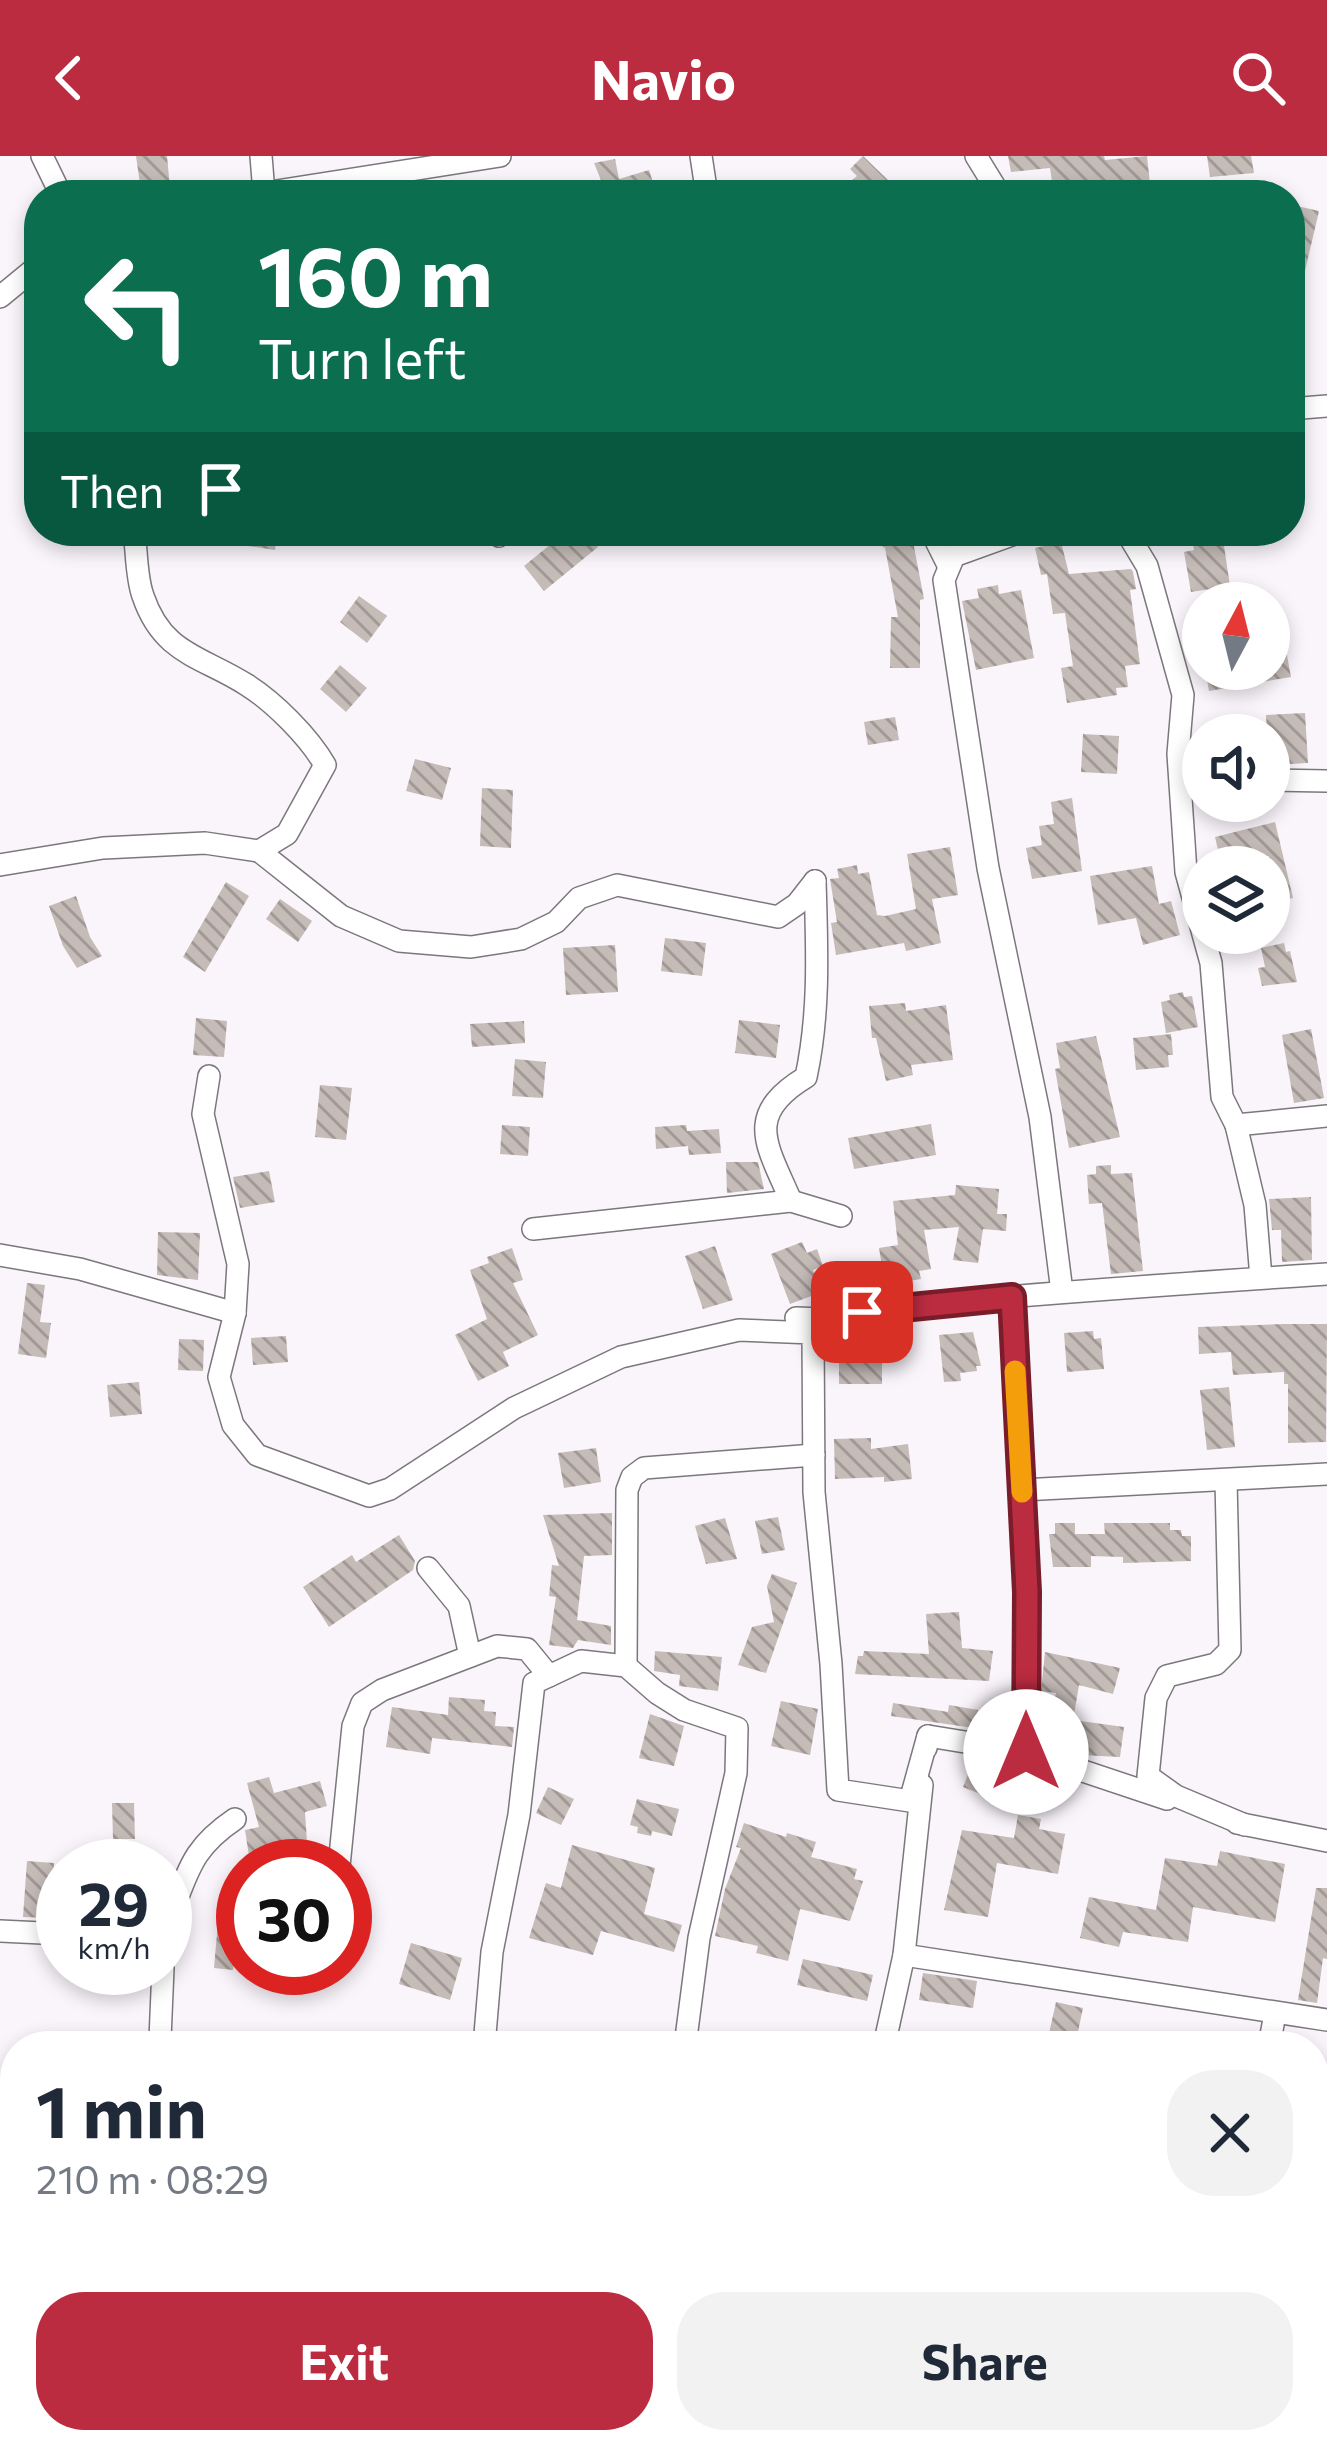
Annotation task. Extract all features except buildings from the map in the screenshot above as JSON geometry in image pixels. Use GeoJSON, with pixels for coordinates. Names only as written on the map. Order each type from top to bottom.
{"type":"FeatureCollection","features":[{"type":"Feature","properties":{"kind":"street"},"geometry":{"type":"LineString","coordinates":[[348,180],[500,156]]}},
{"type":"Feature","properties":{"kind":"street"},"geometry":{"type":"LineString","coordinates":[[400,172],[401,180]]}},
{"type":"Feature","properties":{"kind":"street"},"geometry":{"type":"LineString","coordinates":[[0,297],[24,277]]}},
{"type":"Feature","properties":{"kind":"street"},"geometry":{"type":"LineString","coordinates":[[136,546],[142,595],[159,628],[182,654],[248,686],[310,737],[325,765],[287,834],[259,851]]}},
{"type":"Feature","properties":{"kind":"street"},"geometry":{"type":"LineString","coordinates":[[939,546],[949,565]]}},
{"type":"Feature","properties":{"kind":"street"},"geometry":{"type":"LineString","coordinates":[[982,546],[954,556],[944,580],[988,868],[1040,1117],[1062,1292]]}},
{"type":"Feature","properties":{"kind":"street"},"geometry":{"type":"LineString","coordinates":[[1135,546],[1148,566],[1183,695],[1178,754],[1182,764]]}},
{"type":"Feature","properties":{"kind":"street"},"geometry":{"type":"LineString","coordinates":[[1290,780],[1327,781]]}},
{"type":"Feature","properties":{"kind":"street"},"geometry":{"type":"LineString","coordinates":[[1190,822],[1186,872],[1211,963],[1222,1096],[1236,1125],[1255,1205],[1261,1278]]}},
{"type":"Feature","properties":{"kind":"street"},"geometry":{"type":"LineString","coordinates":[[0,866],[104,848],[205,843],[259,851],[341,916],[399,941],[471,946],[520,939],[556,922],[579,898],[616,885],[778,917],[797,904],[815,881],[818,996],[813,1044],[806,1077],[778,1094],[767,1113],[766,1143],[790,1201]]}},
{"type":"Feature","properties":{"kind":"street"},"geometry":{"type":"LineString","coordinates":[[209,1076],[203,1114],[238,1264],[235,1313],[219,1377],[233,1425],[257,1455],[369,1496],[390,1489],[514,1408],[621,1357],[739,1330],[813,1333],[814,1455],[838,1790],[910,1802],[928,1736]]}},
{"type":"Feature","properties":{"kind":"street"},"geometry":{"type":"LineString","coordinates":[[1236,1125],[1327,1116]]}},
{"type":"Feature","properties":{"kind":"street"},"geometry":{"type":"LineString","coordinates":[[533,1229],[790,1201],[841,1216]]}},
{"type":"Feature","properties":{"kind":"street"},"geometry":{"type":"LineString","coordinates":[[0,1255],[80,1269],[235,1313]]}},
{"type":"Feature","properties":{"kind":"street"},"geometry":{"type":"LineString","coordinates":[[764,1317],[820,1319],[1062,1292],[1327,1274]]}},
{"type":"Feature","properties":{"kind":"street"},"geometry":{"type":"LineString","coordinates":[[1012,1297],[1027,1592],[1026,1752]]}},
{"type":"Feature","properties":{"kind":"street"},"geometry":{"type":"LineString","coordinates":[[626,1666],[627,1490],[632,1478],[644,1468],[814,1455]]}},
{"type":"Feature","properties":{"kind":"street"},"geometry":{"type":"LineString","coordinates":[[1022,1490],[1327,1474]]}},
{"type":"Feature","properties":{"kind":"street"},"geometry":{"type":"LineString","coordinates":[[1226,1480],[1230,1650],[1216,1664],[1167,1676],[1156,1698],[1148,1776],[1175,1796],[1245,1826]]}},
{"type":"Feature","properties":{"kind":"street"},"geometry":{"type":"LineString","coordinates":[[428,1568],[458,1606],[470,1656]]}},
{"type":"Feature","properties":{"kind":"street"},"geometry":{"type":"LineString","coordinates":[[342,1839],[353,1726],[362,1703],[382,1690],[497,1646],[527,1649],[549,1676]]}},
{"type":"Feature","properties":{"kind":"street"},"geometry":{"type":"LineString","coordinates":[[485,2031],[491,1952],[519,1815],[534,1683],[581,1661],[626,1666],[684,1710],[737,1728],[736,1773],[699,1937],[687,2031]]}},
{"type":"Feature","properties":{"kind":"street"},"geometry":{"type":"LineString","coordinates":[[928,1736],[1026,1752],[1245,1826],[1327,1841]]}},
{"type":"Feature","properties":{"kind":"street"},"geometry":{"type":"LineString","coordinates":[[887,2031],[904,1955],[928,1736]]}},
{"type":"Feature","properties":{"kind":"street"},"geometry":{"type":"LineString","coordinates":[[192,1858],[206,1839],[235,1819]]}},
{"type":"Feature","properties":{"kind":"street"},"geometry":{"type":"LineString","coordinates":[[0,1931],[36,1933]]}},
{"type":"Feature","properties":{"kind":"street"},"geometry":{"type":"LineString","coordinates":[[904,1955],[1327,2020]]}},
{"type":"Feature","properties":{"kind":"street"},"geometry":{"type":"LineString","coordinates":[[160,2031],[162,1995]]}},
{"type":"Feature","properties":{"kind":"street"},"geometry":{"type":"LineString","coordinates":[[1272,2031],[1275,2014]]}},
{"type":"Feature","properties":{"kind":"slow traffic"},"geometry":{"type":"LineString","coordinates":[[1015,1371],[1022,1492]]}},
{"type":"Feature","properties":{"kind":"route"},"geometry":{"type":"LineString","coordinates":[[862,1312],[1012,1297],[1027,1592],[1026,1752]]}}]}
